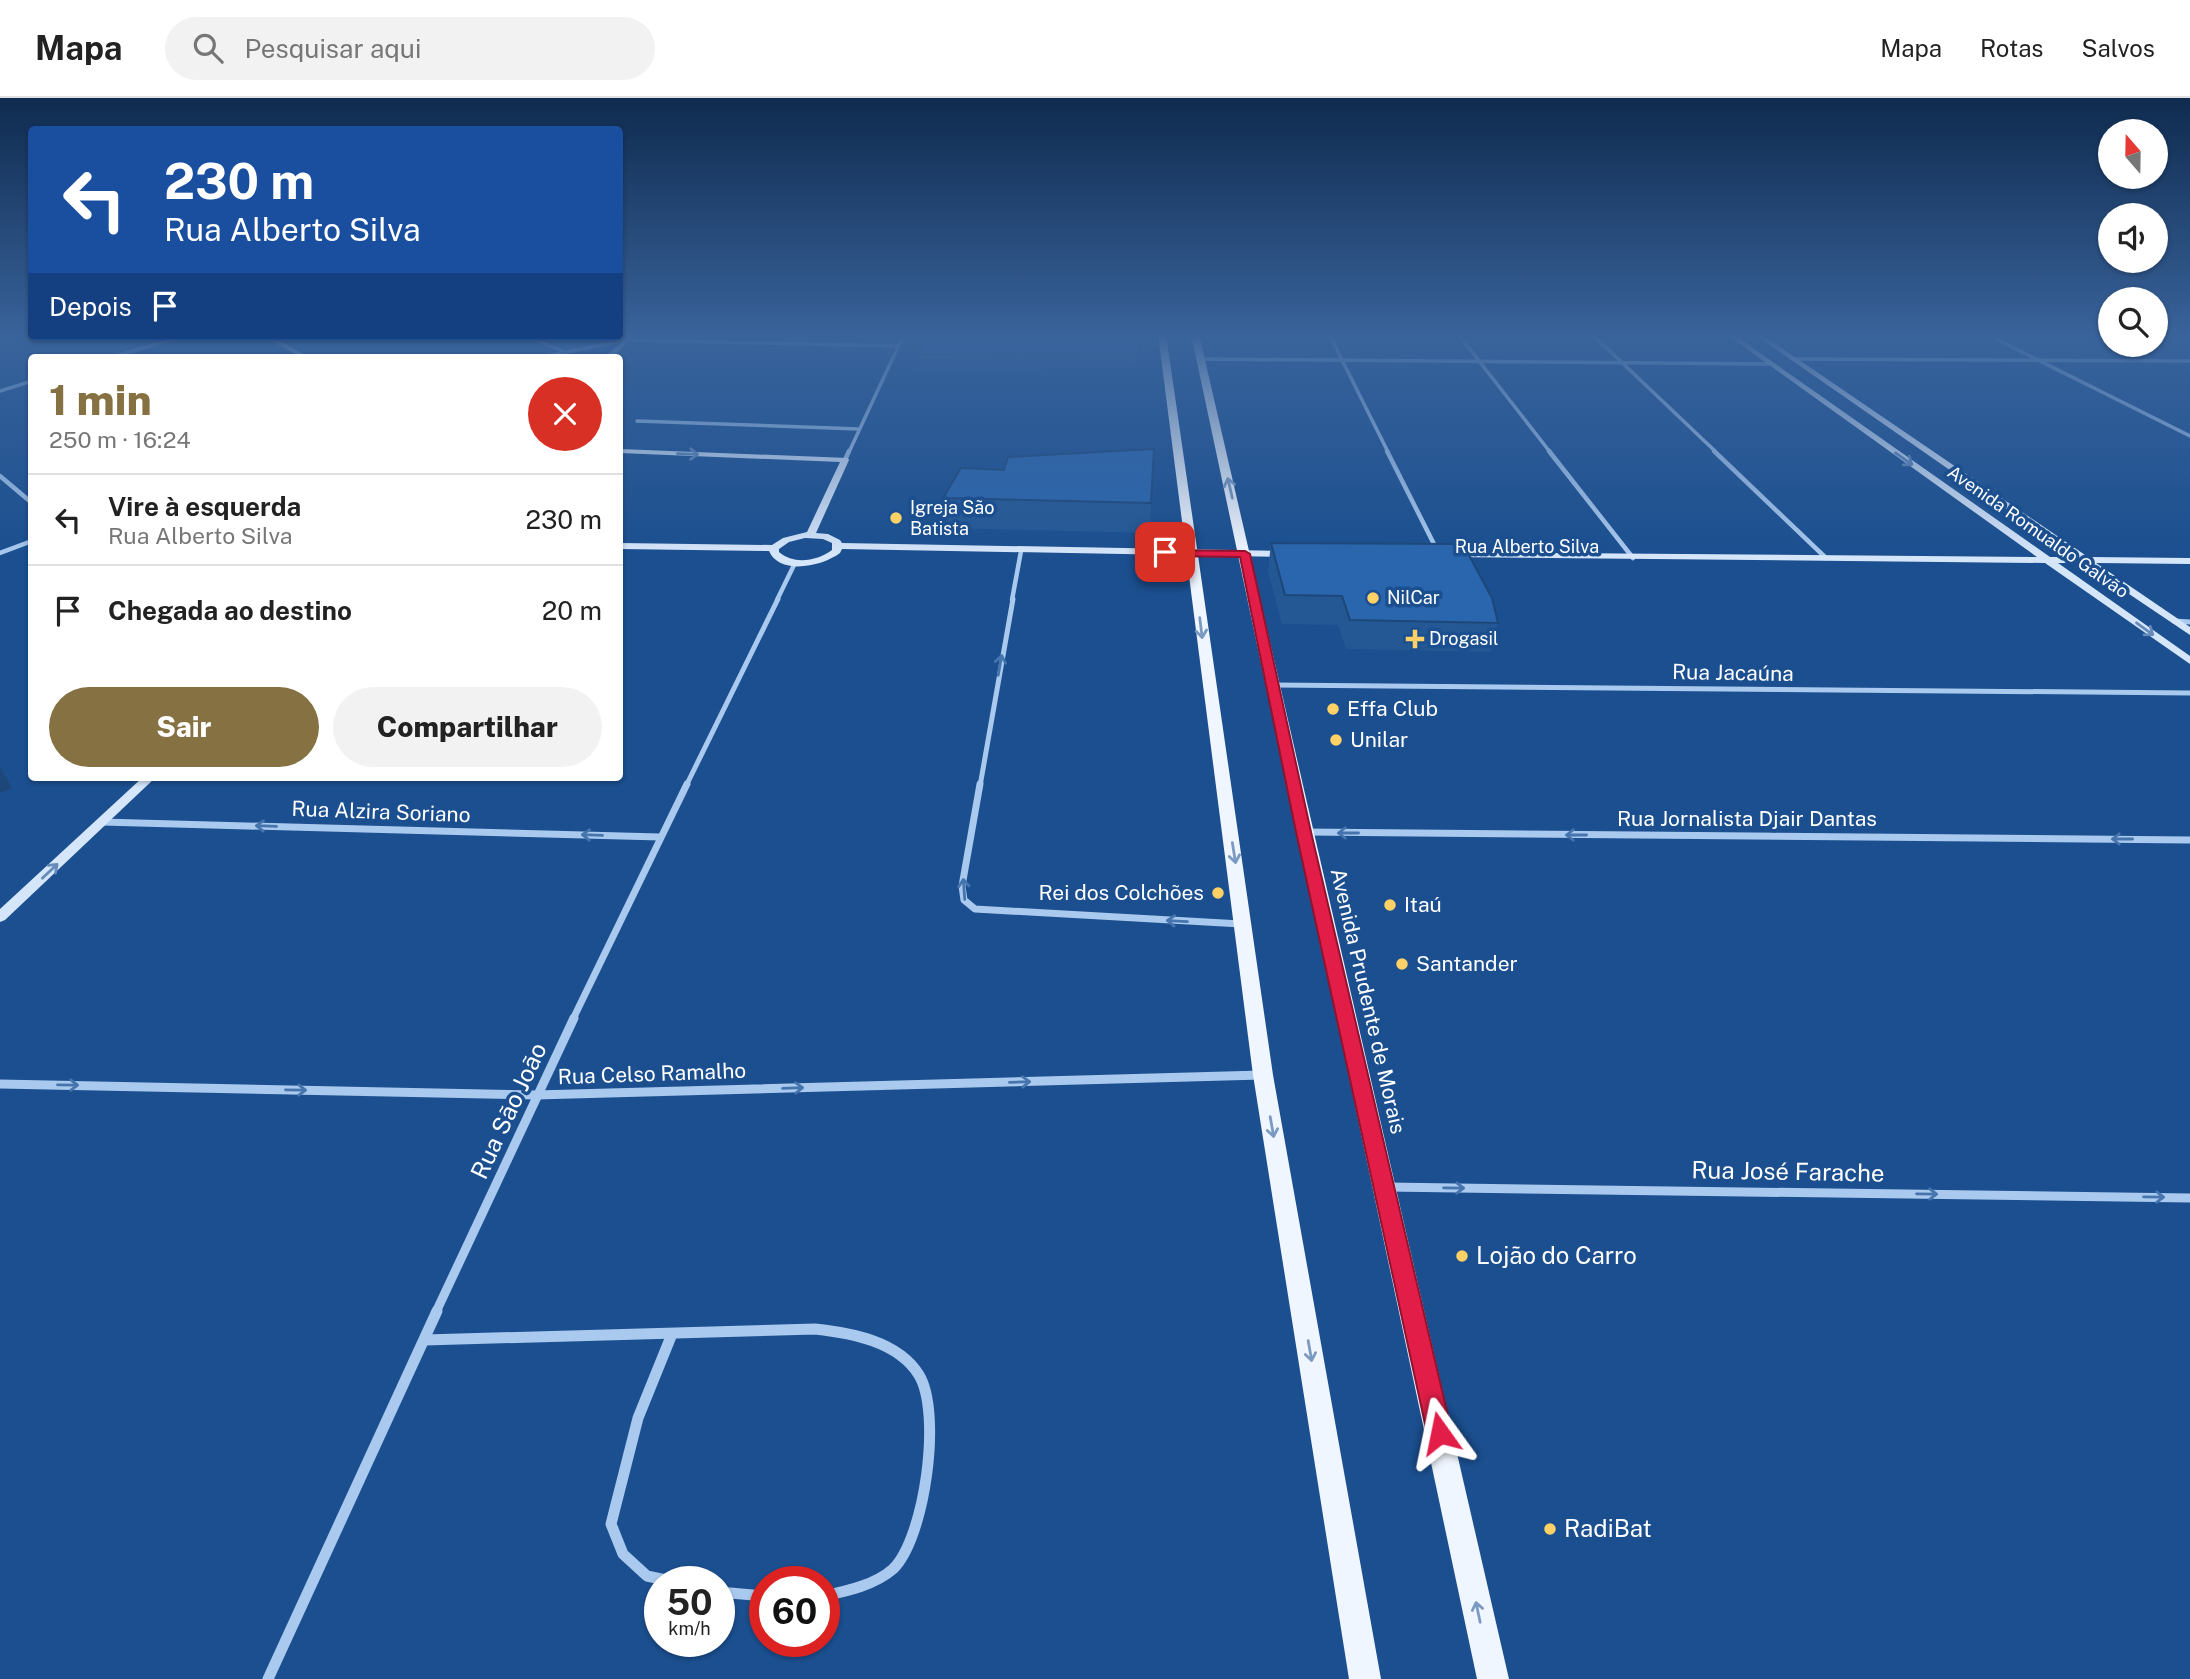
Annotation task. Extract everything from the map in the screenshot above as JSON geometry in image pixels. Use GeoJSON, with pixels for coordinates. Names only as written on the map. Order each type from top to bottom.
{"type":"FeatureCollection","features":[{"type":"Feature","properties":{"kind":"main road"},"geometry":{"type":"LineString","coordinates":[[1172,408],[1211,706],[1245,925],[1263,1075],[1365,1679]]}},
{"type":"Feature","properties":{"kind":"main road","name":"Avenida Prudente de Morais"},"geometry":{"type":"LineString","coordinates":[[1211,408],[1275,685],[1304,832],[1386,1187],[1493,1679]]}},
{"type":"Feature","properties":{"kind":"street"},"geometry":{"type":"LineString","coordinates":[[810,535],[869,408]]}},
{"type":"Feature","properties":{"kind":"street"},"geometry":{"type":"LineString","coordinates":[[1365,408],[1439,555]]}},
{"type":"Feature","properties":{"kind":"street"},"geometry":{"type":"LineString","coordinates":[[1515,408],[1633,558]]}},
{"type":"Feature","properties":{"kind":"street"},"geometry":{"type":"LineString","coordinates":[[1668,408],[1826,558]]}},
{"type":"Feature","properties":{"kind":"street","name":"Avenida Romualdo Galvão"},"geometry":{"type":"LineString","coordinates":[[1834,408],[2190,661]]}},
{"type":"Feature","properties":{"kind":"street","name":"Avenida Romualdo Galvão"},"geometry":{"type":"LineString","coordinates":[[1863,408],[2190,632]]}},
{"type":"Feature","properties":{"kind":"street"},"geometry":{"type":"LineString","coordinates":[[2133,408],[2190,436]]}},
{"type":"Feature","properties":{"kind":"street"},"geometry":{"type":"LineString","coordinates":[[637,422],[859,429]]}},
{"type":"Feature","properties":{"kind":"street"},"geometry":{"type":"LineString","coordinates":[[623,451],[845,460]]}},
{"type":"Feature","properties":{"kind":"street"},"geometry":{"type":"LineString","coordinates":[[0,476],[28,500]]}},
{"type":"Feature","properties":{"kind":"street"},"geometry":{"type":"LineString","coordinates":[[623,546],[774,548],[786,540],[810,535],[832,539],[836,551]]}},
{"type":"Feature","properties":{"kind":"street"},"geometry":{"type":"LineString","coordinates":[[0,553],[28,542]]}},
{"type":"Feature","properties":{"kind":"street"},"geometry":{"type":"LineString","coordinates":[[774,548],[777,557],[794,563],[836,551],[1301,558]]}},
{"type":"Feature","properties":{"kind":"street"},"geometry":{"type":"LineString","coordinates":[[1020,554],[962,886],[964,900],[975,909],[993,912],[1245,925]]}},
{"type":"Feature","properties":{"kind":"street","name":"Rua Alberto Silva"},"geometry":{"type":"LineString","coordinates":[[1633,558],[1618,563],[1425,558],[1439,555],[1613,554],[1633,558],[2190,561]]}},
{"type":"Feature","properties":{"kind":"street","name":"Rua São João"},"geometry":{"type":"LineString","coordinates":[[268,1679],[536,1095],[794,563]]}},
{"type":"Feature","properties":{"kind":"street"},"geometry":{"type":"LineString","coordinates":[[2174,621],[2190,622]]}},
{"type":"Feature","properties":{"kind":"street","name":"Rua Jacaúna"},"geometry":{"type":"LineString","coordinates":[[1275,685],[2190,693]]}},
{"type":"Feature","properties":{"kind":"street"},"geometry":{"type":"LineString","coordinates":[[0,918],[146,781]]}},
{"type":"Feature","properties":{"kind":"street","name":"Rua Alzira Soriano"},"geometry":{"type":"LineString","coordinates":[[102,822],[660,837]]}},
{"type":"Feature","properties":{"kind":"street","name":"Rua Jornalista Djair Dantas"},"geometry":{"type":"LineString","coordinates":[[1304,832],[2190,840]]}},
{"type":"Feature","properties":{"kind":"street","name":"Rua Celso Ramalho"},"geometry":{"type":"LineString","coordinates":[[0,1084],[536,1095],[1263,1075]]}},
{"type":"Feature","properties":{"kind":"street","name":"Rua José Farache"},"geometry":{"type":"LineString","coordinates":[[1386,1187],[2190,1198]]}},
{"type":"Feature","properties":{"kind":"street"},"geometry":{"type":"LineString","coordinates":[[425,1340],[815,1329],[856,1334],[901,1358],[919,1374],[925,1388],[929,1451],[918,1526],[906,1552],[889,1572],[840,1592]]}},
{"type":"Feature","properties":{"kind":"street"},"geometry":{"type":"LineString","coordinates":[[644,1572],[623,1554],[611,1524],[638,1418],[672,1334]]}},
{"type":"Feature","properties":{"kind":"building"},"geometry":{"type":"Polygon","coordinates":[[[1154,449],[1151,503],[943,498],[961,468],[1004,470],[1008,457],[1154,449]]]}},
{"type":"Feature","properties":{"kind":"building"},"geometry":{"type":"Polygon","coordinates":[[[1271,543],[1463,544],[1492,598],[1498,623],[1350,620],[1342,596],[1285,595],[1271,543]]]}},
{"type":"Feature","properties":{"kind":"place","name":"Igreja São Batista"},"geometry":{"type":"Point","coordinates":[896,518]}},
{"type":"Feature","properties":{"kind":"place","name":"NilCar"},"geometry":{"type":"Point","coordinates":[1373,598]}},
{"type":"Feature","properties":{"kind":"place","name":"Drogasil"},"geometry":{"type":"Point","coordinates":[1415,639]}},
{"type":"Feature","properties":{"kind":"place","name":"Effa Club"},"geometry":{"type":"Point","coordinates":[1333,709]}},
{"type":"Feature","properties":{"kind":"place","name":"Unilar"},"geometry":{"type":"Point","coordinates":[1336,740]}},
{"type":"Feature","properties":{"kind":"place","name":"Rei dos Colchões"},"geometry":{"type":"Point","coordinates":[1218,893]}},
{"type":"Feature","properties":{"kind":"place","name":"Itaú"},"geometry":{"type":"Point","coordinates":[1390,905]}},
{"type":"Feature","properties":{"kind":"place","name":"Santander"},"geometry":{"type":"Point","coordinates":[1402,964]}},
{"type":"Feature","properties":{"kind":"place","name":"Lojão do Carro"},"geometry":{"type":"Point","coordinates":[1462,1256]}},
{"type":"Feature","properties":{"kind":"place","name":"RadiBat"},"geometry":{"type":"Point","coordinates":[1550,1529]}},
{"type":"Feature","properties":{"kind":"route"},"geometry":{"type":"LineString","coordinates":[[1165,552],[1245,554],[1275,685],[1304,832],[1440,1433]]}}]}
